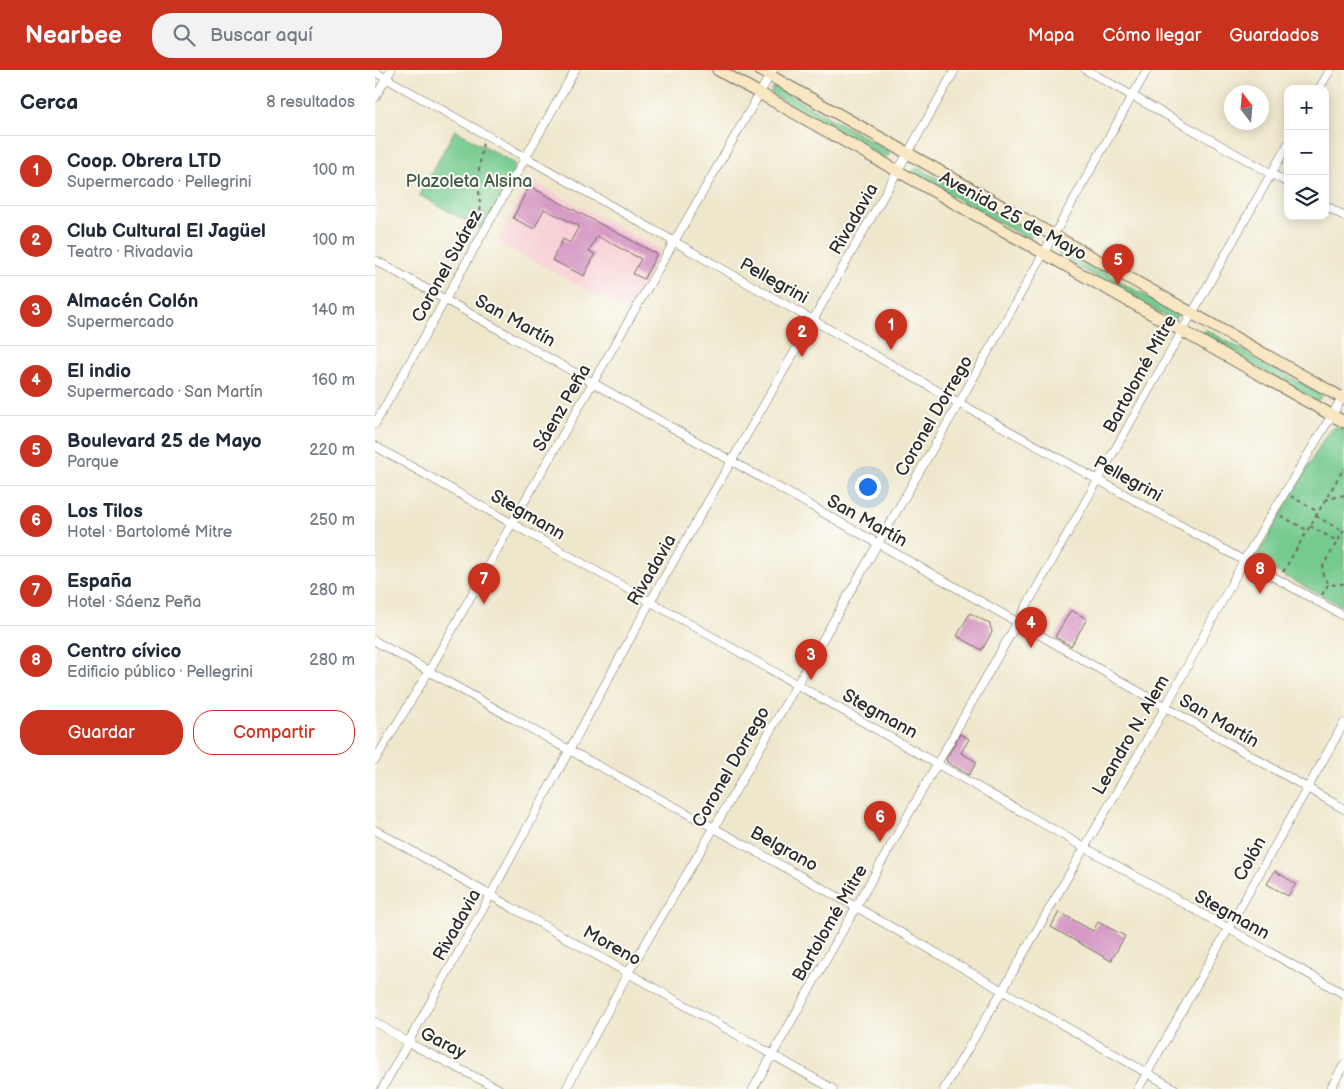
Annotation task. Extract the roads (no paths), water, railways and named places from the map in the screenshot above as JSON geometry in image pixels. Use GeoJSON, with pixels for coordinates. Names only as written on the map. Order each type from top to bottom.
{"type":"FeatureCollection","features":[{"type":"Feature","properties":{"kind":"main road","name":"Avenida 25 de Mayo"},"geometry":{"type":"LineString","coordinates":[[718,70],[1344,422]]}},
{"type":"Feature","properties":{"kind":"main road","name":"Avenida 25 de Mayo"},"geometry":{"type":"LineString","coordinates":[[767,72],[908,154],[1343,398]]}},
{"type":"Feature","properties":{"kind":"street"},"geometry":{"type":"LineString","coordinates":[[375,98],[391,70]]}},
{"type":"Feature","properties":{"kind":"street","name":"Coronel Suárez"},"geometry":{"type":"LineString","coordinates":[[375,424],[575,70]]}},
{"type":"Feature","properties":{"kind":"street","name":"Rivadavia"},"geometry":{"type":"LineString","coordinates":[[382,1089],[491,896],[650,602],[732,462],[955,70]]}},
{"type":"Feature","properties":{"kind":"street"},"geometry":{"type":"LineString","coordinates":[[1086,70],[1284,181]]}},
{"type":"Feature","properties":{"kind":"street","name":"Coronel Dorrego"},"geometry":{"type":"LineString","coordinates":[[566,1089],[628,973],[878,544],[1147,70]]}},
{"type":"Feature","properties":{"kind":"street"},"geometry":{"type":"LineString","coordinates":[[1321,85],[1330,70]]}},
{"type":"Feature","properties":{"kind":"street","name":"Pellegrini"},"geometry":{"type":"LineString","coordinates":[[375,72],[959,403],[1344,616]]}},
{"type":"Feature","properties":{"kind":"street","name":"Sáenz Peña"},"geometry":{"type":"LineString","coordinates":[[375,760],[429,671],[512,523],[675,242],[759,93],[767,72]]}},
{"type":"Feature","properties":{"kind":"street","name":"Bartolomé Mitre"},"geometry":{"type":"LineString","coordinates":[[753,1089],[1284,151]]}},
{"type":"Feature","properties":{"kind":"street"},"geometry":{"type":"LineString","coordinates":[[1329,207],[1344,216]]}},
{"type":"Feature","properties":{"kind":"street","name":"San Martín"},"geometry":{"type":"LineString","coordinates":[[375,260],[1017,622],[1344,809]]}},
{"type":"Feature","properties":{"kind":"street","name":"Leandro N. Alem"},"geometry":{"type":"LineString","coordinates":[[944,1089],[1002,992],[1165,708],[1244,560],[1343,398]]}},
{"type":"Feature","properties":{"kind":"street","name":"Stegmann"},"geometry":{"type":"LineString","coordinates":[[375,446],[1344,994]]}},
{"type":"Feature","properties":{"kind":"street","name":"Belgrano"},"geometry":{"type":"LineString","coordinates":[[375,641],[569,750],[856,907],[1175,1089]]}},
{"type":"Feature","properties":{"kind":"street","name":"Colón"},"geometry":{"type":"LineString","coordinates":[[1138,1089],[1344,723]]}},
{"type":"Feature","properties":{"kind":"street","name":"Moreno"},"geometry":{"type":"LineString","coordinates":[[375,830],[833,1089]]}},
{"type":"Feature","properties":{"kind":"street","name":"Garay"},"geometry":{"type":"LineString","coordinates":[[375,1022],[409,1043],[499,1089]]}},
{"type":"Feature","properties":{"kind":"street"},"geometry":{"type":"LineString","coordinates":[[1330,1089],[1344,1065]]}},
{"type":"Feature","properties":{"kind":"place","name":"Boulevard 25 de Mayo"},"geometry":{"type":"Point","coordinates":[1118,285]}},
{"type":"Feature","properties":{"kind":"place","name":"Coop. Obrera LTD"},"geometry":{"type":"Point","coordinates":[891,350]}},
{"type":"Feature","properties":{"kind":"place","name":"Club Cultural El Jagüel"},"geometry":{"type":"Point","coordinates":[802,357]}},
{"type":"Feature","properties":{"kind":"place","name":"Centro cívico"},"geometry":{"type":"Point","coordinates":[1260,594]}},
{"type":"Feature","properties":{"kind":"place","name":"España"},"geometry":{"type":"Point","coordinates":[484,604]}},
{"type":"Feature","properties":{"kind":"place","name":"El indio"},"geometry":{"type":"Point","coordinates":[1031,648]}},
{"type":"Feature","properties":{"kind":"place","name":"Almacén Colón"},"geometry":{"type":"Point","coordinates":[811,680]}},
{"type":"Feature","properties":{"kind":"place","name":"Los Tilos"},"geometry":{"type":"Point","coordinates":[880,842]}},
{"type":"Feature","properties":{"kind":"park label","name":"Plazoleta Alsina"},"geometry":{"type":"Point","coordinates":[469,181]}}]}
